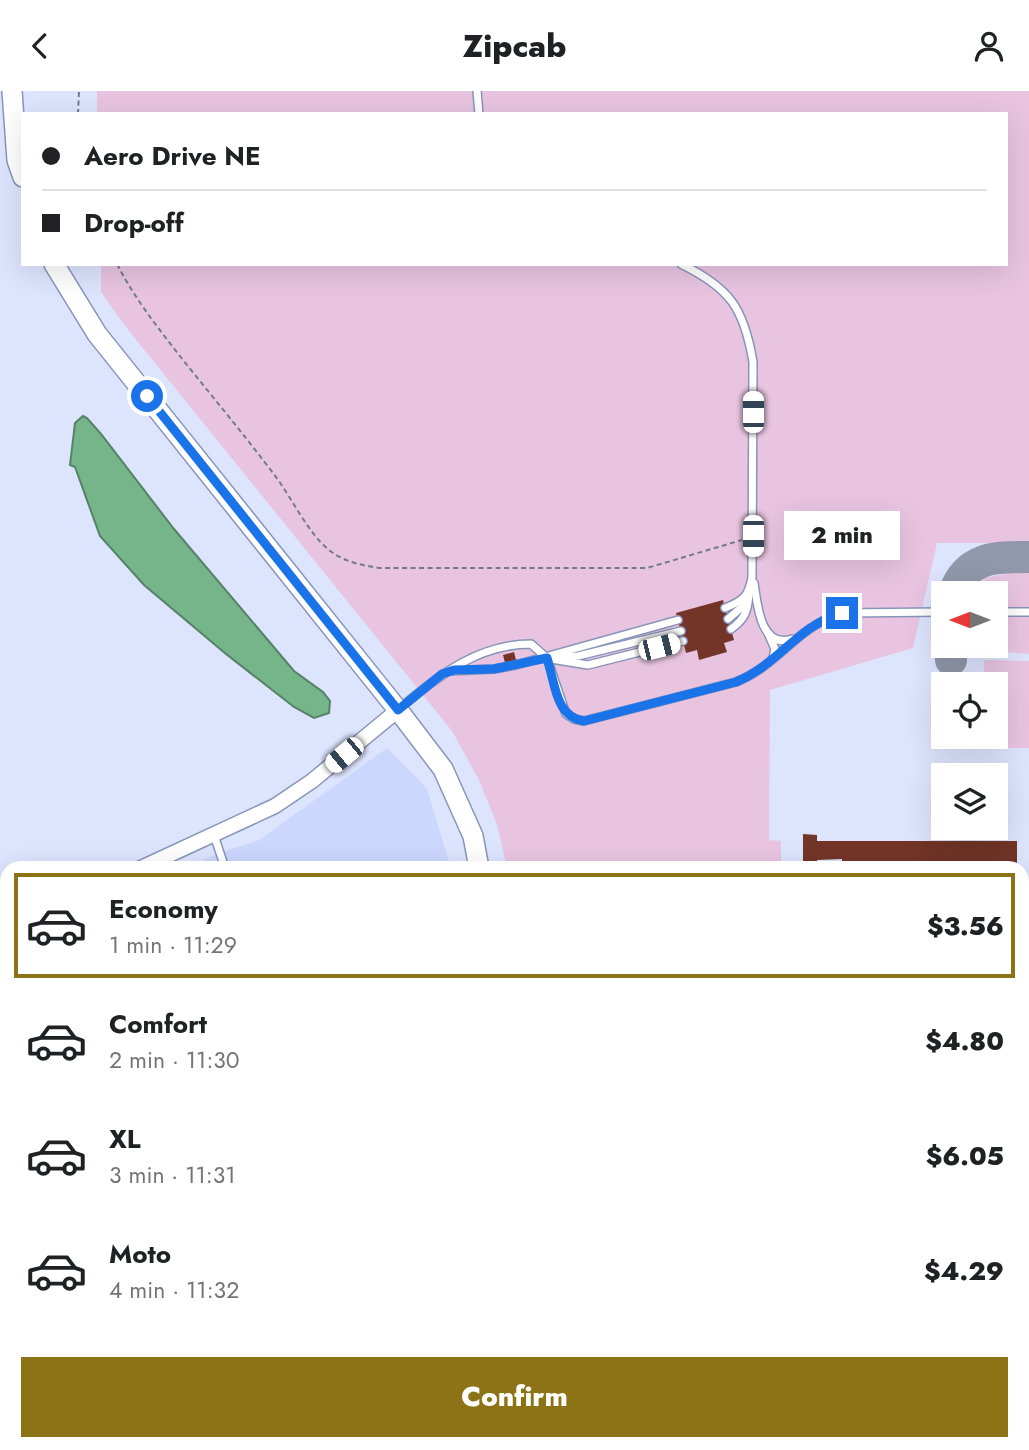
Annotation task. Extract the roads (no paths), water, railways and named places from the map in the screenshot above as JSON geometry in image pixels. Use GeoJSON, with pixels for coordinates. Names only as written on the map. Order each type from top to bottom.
{"type":"FeatureCollection","features":[{"type":"Feature","properties":{"kind":"street"},"geometry":{"type":"LineString","coordinates":[[12,91],[17,160],[21,171]]}},
{"type":"Feature","properties":{"kind":"street"},"geometry":{"type":"LineString","coordinates":[[55,266],[97,334],[443,769],[473,836],[478,861]]}},
{"type":"Feature","properties":{"kind":"street"},"geometry":{"type":"LineString","coordinates":[[157,861],[275,806],[312,781],[398,710]]}},
{"type":"Feature","properties":{"kind":"lane"},"geometry":{"type":"LineString","coordinates":[[477,91],[479,112]]}},
{"type":"Feature","properties":{"kind":"lane"},"geometry":{"type":"LineString","coordinates":[[685,266],[706,276],[725,291],[740,313],[749,337],[753,362],[752,577],[742,607],[728,619]]}},
{"type":"Feature","properties":{"kind":"lane"},"geometry":{"type":"LineString","coordinates":[[752,577],[761,622],[775,649],[775,655],[769,664]]}},
{"type":"Feature","properties":{"kind":"lane"},"geometry":{"type":"LineString","coordinates":[[725,608],[741,602],[748,594]]}},
{"type":"Feature","properties":{"kind":"lane"},"geometry":{"type":"LineString","coordinates":[[731,629],[742,621],[748,610],[748,594]]}},
{"type":"Feature","properties":{"kind":"lane"},"geometry":{"type":"LineString","coordinates":[[768,633],[787,641],[827,618],[842,613],[931,612]]}},
{"type":"Feature","properties":{"kind":"lane"},"geometry":{"type":"LineString","coordinates":[[1008,612],[1029,612]]}},
{"type":"Feature","properties":{"kind":"lane"},"geometry":{"type":"LineString","coordinates":[[442,674],[454,670],[494,669],[547,658],[678,620]]}},
{"type":"Feature","properties":{"kind":"lane"},"geometry":{"type":"LineString","coordinates":[[547,658],[578,656],[681,631]]}},
{"type":"Feature","properties":{"kind":"lane"},"geometry":{"type":"LineString","coordinates":[[547,658],[559,701],[566,714],[584,721],[736,682],[769,664],[796,637]]}},
{"type":"Feature","properties":{"kind":"lane"},"geometry":{"type":"LineString","coordinates":[[398,710],[457,664],[522,644],[531,644],[547,658],[588,665],[683,641]]}},
{"type":"Feature","properties":{"kind":"lane"},"geometry":{"type":"LineString","coordinates":[[215,835],[223,861]]}}]}
